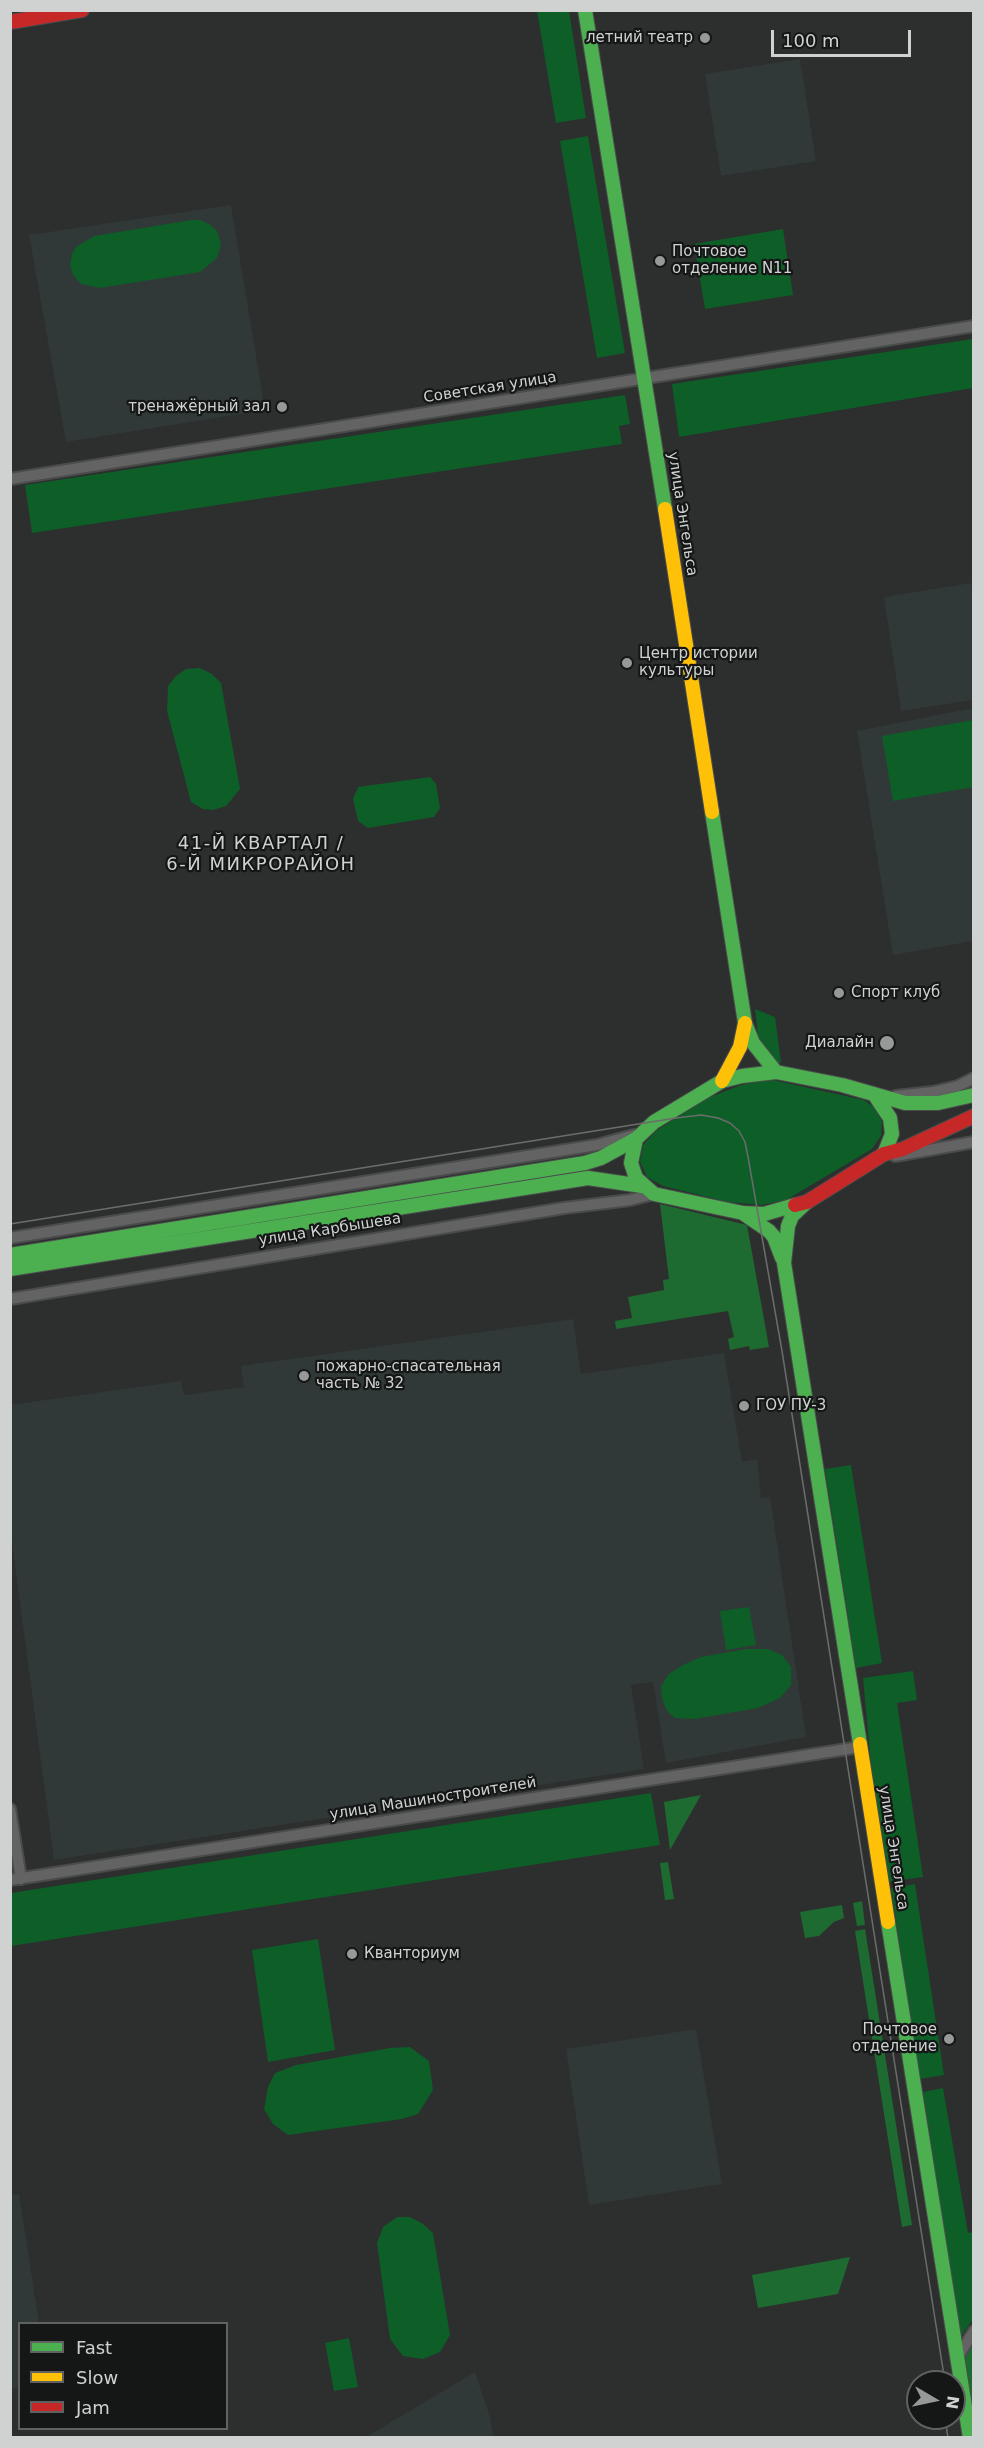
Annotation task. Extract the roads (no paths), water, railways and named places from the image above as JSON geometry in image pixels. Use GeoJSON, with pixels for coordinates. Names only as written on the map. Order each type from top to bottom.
{"type":"FeatureCollection","features":[{"type":"Feature","properties":{"kind":"main road"},"geometry":{"type":"LineString","coordinates":[[10,22],[82,10]]}},
{"type":"Feature","properties":{"kind":"main road","name":"улица Энгельса"},"geometry":{"type":"LineString","coordinates":[[585,10],[601,120],[645,377],[745,1023],[753,1042],[776,1071]]}},
{"type":"Feature","properties":{"kind":"main road","name":"улица Энгельса"},"geometry":{"type":"LineString","coordinates":[[722,1081],[740,1047],[745,1023]]}},
{"type":"Feature","properties":{"kind":"main road","name":"улица Карбышева"},"geometry":{"type":"LineString","coordinates":[[10,1255],[585,1162],[601,1158],[640,1136],[654,1122],[722,1081],[776,1071],[905,1103],[938,1104],[974,1095]]}},
{"type":"Feature","properties":{"kind":"main road"},"geometry":{"type":"LineString","coordinates":[[874,1094],[890,1118],[892,1134],[882,1155]]}},
{"type":"Feature","properties":{"kind":"main road","name":"улица Карбышева"},"geometry":{"type":"LineString","coordinates":[[10,1269],[588,1178],[642,1186],[654,1194],[743,1213],[764,1214],[787,1210],[807,1202],[882,1155],[903,1149],[974,1116]]}},
{"type":"Feature","properties":{"kind":"main road"},"geometry":{"type":"LineString","coordinates":[[640,1136],[633,1149],[632,1163],[636,1178],[642,1186]]}},
{"type":"Feature","properties":{"kind":"main road","name":"улица Энгельса"},"geometry":{"type":"LineString","coordinates":[[807,1202],[792,1216],[788,1226],[784,1243],[784,1263],[970,2438]]}},
{"type":"Feature","properties":{"kind":"main road","name":"улица Энгельса"},"geometry":{"type":"LineString","coordinates":[[743,1213],[774,1237],[784,1263]]}},
{"type":"Feature","properties":{"kind":"street","name":"Советская улица"},"geometry":{"type":"LineString","coordinates":[[10,479],[974,326]]}},
{"type":"Feature","properties":{"kind":"street","name":"улица Карбышева"},"geometry":{"type":"LineString","coordinates":[[874,1094],[903,1096],[933,1092],[958,1086],[974,1078]]}},
{"type":"Feature","properties":{"kind":"street","name":"улица Карбышева"},"geometry":{"type":"LineString","coordinates":[[10,1238],[597,1146],[640,1136]]}},
{"type":"Feature","properties":{"kind":"street"},"geometry":{"type":"LineString","coordinates":[[882,1155],[903,1156],[974,1142]]}},
{"type":"Feature","properties":{"kind":"street","name":"улица Карбышева"},"geometry":{"type":"LineString","coordinates":[[10,1299],[564,1208],[630,1200],[654,1194]]}},
{"type":"Feature","properties":{"kind":"street","name":"улица Машиностроителей"},"geometry":{"type":"LineString","coordinates":[[16,1880],[860,1747]]}},
{"type":"Feature","properties":{"kind":"street"},"geometry":{"type":"LineString","coordinates":[[10,1809],[16,1880]]}},
{"type":"Feature","properties":{"kind":"street"},"geometry":{"type":"LineString","coordinates":[[957,2358],[974,2331]]}},
{"type":"Feature","properties":{"kind":"tram line"},"geometry":{"type":"LineString","coordinates":[[10,1224],[676,1118],[701,1115],[718,1118],[730,1123],[739,1131],[745,1142],[748,1157],[782,1351],[943,2370]]}},
{"type":"Feature","properties":{"kind":"tram line"},"geometry":{"type":"LineString","coordinates":[[947,2430],[948,2438]]}},
{"type":"Feature","properties":{"kind":"place","name":"летний театр"},"geometry":{"type":"Point","coordinates":[705,38]}},
{"type":"Feature","properties":{"kind":"place","name":"Почтовое отделение N11"},"geometry":{"type":"Point","coordinates":[660,261]}},
{"type":"Feature","properties":{"kind":"place","name":"тренажёрный зал"},"geometry":{"type":"Point","coordinates":[282,407]}},
{"type":"Feature","properties":{"kind":"place","name":"Центр истории культуры"},"geometry":{"type":"Point","coordinates":[627,663]}},
{"type":"Feature","properties":{"kind":"place","name":"Спорт клуб"},"geometry":{"type":"Point","coordinates":[839,993]}},
{"type":"Feature","properties":{"kind":"place","name":"Диалайн"},"geometry":{"type":"Point","coordinates":[887,1043]}},
{"type":"Feature","properties":{"kind":"place","name":"пожарно-спасательная часть № 32"},"geometry":{"type":"Point","coordinates":[304,1376]}},
{"type":"Feature","properties":{"kind":"place","name":"ГОУ ПУ-3"},"geometry":{"type":"Point","coordinates":[744,1406]}},
{"type":"Feature","properties":{"kind":"place","name":"Кванториум"},"geometry":{"type":"Point","coordinates":[352,1954]}},
{"type":"Feature","properties":{"kind":"place","name":"Почтовое отделение"},"geometry":{"type":"Point","coordinates":[949,2039]}},
{"type":"Feature","properties":{"kind":"district","name":"41-Й КВАРТАЛ / 6-Й МИКРОРАЙОН"},"geometry":{"type":"Point","coordinates":[261,854]}}]}
